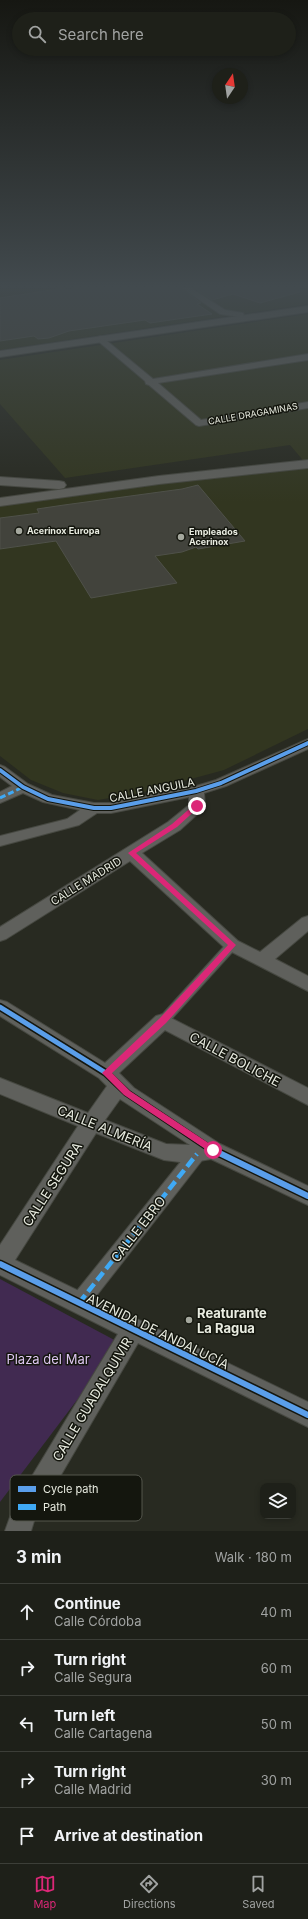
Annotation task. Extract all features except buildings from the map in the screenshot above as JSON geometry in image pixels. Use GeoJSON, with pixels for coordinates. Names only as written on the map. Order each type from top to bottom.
{"type":"FeatureCollection","features":[{"type":"Feature","properties":{"kind":"street"},"geometry":{"type":"LineString","coordinates":[[124,359],[149,382],[292,359]]}},
{"type":"Feature","properties":{"kind":"street","name":"CALLE DRAGAMINAS"},"geometry":{"type":"LineString","coordinates":[[149,382],[199,424],[308,405]]}},
{"type":"Feature","properties":{"kind":"street"},"geometry":{"type":"LineString","coordinates":[[0,481],[52,485],[86,485],[308,455]]}},
{"type":"Feature","properties":{"kind":"street"},"geometry":{"type":"LineString","coordinates":[[0,502],[238,470],[308,464]]}},
{"type":"Feature","properties":{"kind":"street"},"geometry":{"type":"LineString","coordinates":[[0,499],[59,492],[76,492]]}},
{"type":"Feature","properties":{"kind":"street","name":"CALLE ANGUILA"},"geometry":{"type":"LineString","coordinates":[[0,770],[23,787],[48,799],[94,808],[111,808],[196,791],[221,783],[308,743]]}},
{"type":"Feature","properties":{"kind":"street"},"geometry":{"type":"LineString","coordinates":[[0,798],[23,787]]}},
{"type":"Feature","properties":{"kind":"street","name":"CALLE MADRID"},"geometry":{"type":"LineString","coordinates":[[0,936],[174,826],[197,806],[196,791]]}},
{"type":"Feature","properties":{"kind":"street"},"geometry":{"type":"LineString","coordinates":[[0,841],[73,822],[94,808]]}},
{"type":"Feature","properties":{"kind":"street"},"geometry":{"type":"LineString","coordinates":[[132,853],[232,945],[308,984]]}},
{"type":"Feature","properties":{"kind":"street"},"geometry":{"type":"LineString","coordinates":[[262,960],[308,922]]}},
{"type":"Feature","properties":{"kind":"street"},"geometry":{"type":"LineString","coordinates":[[0,1007],[113,1079],[127,1093],[205,1152],[308,1196]]}},
{"type":"Feature","properties":{"kind":"street","name":"CALLE SEGURA"},"geometry":{"type":"LineString","coordinates":[[0,1264],[92,1122],[113,1079],[163,1021]]}},
{"type":"Feature","properties":{"kind":"street","name":"CALLE BOLICHE"},"geometry":{"type":"LineString","coordinates":[[163,1021],[308,1097]]}},
{"type":"Feature","properties":{"kind":"street","name":"CALLE ALMERÍA"},"geometry":{"type":"LineString","coordinates":[[0,1086],[164,1152],[178,1155],[205,1152]]}},
{"type":"Feature","properties":{"kind":"street","name":"CALLE EBRO"},"geometry":{"type":"LineString","coordinates":[[79,1303],[205,1152]]}},
{"type":"Feature","properties":{"kind":"street","name":"AVENIDA DE ANDALUCÍA"},"geometry":{"type":"LineString","coordinates":[[0,1264],[308,1415]]}},
{"type":"Feature","properties":{"kind":"street","name":"CALLE GUADALQUIVIR"},"geometry":{"type":"LineString","coordinates":[[47,1475],[133,1330]]}},
{"type":"Feature","properties":{"kind":"street","name":"CALLE GUADALQUIVIR"},"geometry":{"type":"LineString","coordinates":[[18,1531],[21,1521]]}},
{"type":"Feature","properties":{"kind":"lane","name":"CALLE SEGURA"},"geometry":{"type":"LineString","coordinates":[[163,1021],[232,945]]}},
{"type":"Feature","properties":{"kind":"shaded area"},"geometry":{"type":"Polygon","coordinates":[[[308,359],[308,729],[224,770],[140,793],[98,800],[63,793],[31,780],[0,756],[0,506],[200,478],[307,465],[290,445],[65,478],[0,404],[0,360],[308,359]]]}},
{"type":"Feature","properties":{"kind":"green space","name":"Plaza del Mar"},"geometry":{"type":"Polygon","coordinates":[[[0,1279],[120,1343],[20,1475],[10,1475],[10,1489],[0,1502],[0,1279]]]}},
{"type":"Feature","properties":{"kind":"marked path"},"geometry":{"type":"LineString","coordinates":[[0,798],[23,787]]}},
{"type":"Feature","properties":{"kind":"marked path"},"geometry":{"type":"LineString","coordinates":[[79,1303],[197,1154]]}},
{"type":"Feature","properties":{"kind":"cycle path"},"geometry":{"type":"LineString","coordinates":[[0,770],[23,787],[48,799],[94,808],[111,808],[196,791],[221,783],[308,743]]}},
{"type":"Feature","properties":{"kind":"cycle path"},"geometry":{"type":"LineString","coordinates":[[0,1007],[106,1073],[127,1093],[213,1150],[308,1196]]}},
{"type":"Feature","properties":{"kind":"cycle path"},"geometry":{"type":"LineString","coordinates":[[0,1264],[308,1415]]}},
{"type":"Feature","properties":{"kind":"place","name":"Acerinox Europa"},"geometry":{"type":"Point","coordinates":[19,531]}},
{"type":"Feature","properties":{"kind":"place","name":"Empleados Acerinox"},"geometry":{"type":"Point","coordinates":[181,537]}},
{"type":"Feature","properties":{"kind":"place","name":"Reaturante La Ragua"},"geometry":{"type":"Point","coordinates":[189,1320]}},
{"type":"Feature","properties":{"kind":"route"},"geometry":{"type":"LineString","coordinates":[[197,806],[174,826],[132,853],[232,945],[163,1021],[106,1073],[127,1093],[213,1150]]}}]}
